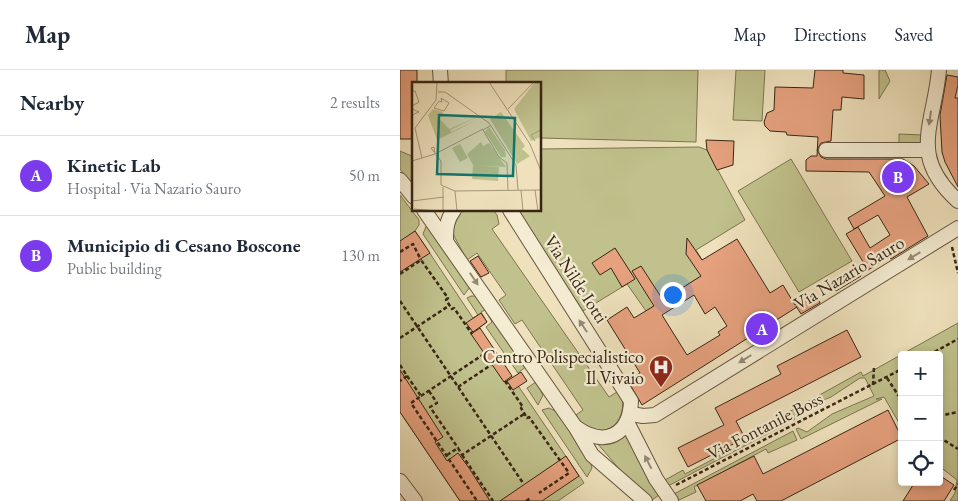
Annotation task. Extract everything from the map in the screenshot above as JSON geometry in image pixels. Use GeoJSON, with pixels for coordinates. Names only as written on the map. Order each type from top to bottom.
{"type":"FeatureCollection","features":[{"type":"Feature","properties":{"kind":"street"},"geometry":{"type":"LineString","coordinates":[[938,70],[927,150],[930,163],[937,176],[958,201]]}},
{"type":"Feature","properties":{"kind":"street"},"geometry":{"type":"LineString","coordinates":[[826,150],[927,150]]}},
{"type":"Feature","properties":{"kind":"street"},"geometry":{"type":"LineString","coordinates":[[400,180],[412,195]]}},
{"type":"Feature","properties":{"kind":"street"},"geometry":{"type":"LineString","coordinates":[[425,211],[576,428],[592,455],[645,501]]}},
{"type":"Feature","properties":{"kind":"street"},"geometry":{"type":"LineString","coordinates":[[446,239],[449,216],[453,211]]}},
{"type":"Feature","properties":{"kind":"street","name":"Via Nilde Iotti"},"geometry":{"type":"LineString","coordinates":[[511,211],[632,401],[629,418],[656,478],[669,495]]}},
{"type":"Feature","properties":{"kind":"street","name":"Via Nazario Sauro"},"geometry":{"type":"LineString","coordinates":[[629,418],[655,415],[954,231]]}},
{"type":"Feature","properties":{"kind":"street"},"geometry":{"type":"LineString","coordinates":[[576,428],[588,436],[603,438],[617,433],[629,418]]}},
{"type":"Feature","properties":{"kind":"street"},"geometry":{"type":"LineString","coordinates":[[400,482],[406,501]]}},
{"type":"Feature","properties":{"kind":"street"},"geometry":{"type":"LineString","coordinates":[[400,482],[414,501]]}},
{"type":"Feature","properties":{"kind":"path"},"geometry":{"type":"LineString","coordinates":[[954,231],[958,273]]}},
{"type":"Feature","properties":{"kind":"path"},"geometry":{"type":"LineString","coordinates":[[400,252],[413,244],[448,298],[446,300],[472,334]]}},
{"type":"Feature","properties":{"kind":"path"},"geometry":{"type":"LineString","coordinates":[[400,274],[422,260]]}},
{"type":"Feature","properties":{"kind":"path"},"geometry":{"type":"LineString","coordinates":[[400,301],[523,483]]}},
{"type":"Feature","properties":{"kind":"path"},"geometry":{"type":"LineString","coordinates":[[400,338],[450,305]]}},
{"type":"Feature","properties":{"kind":"path"},"geometry":{"type":"LineString","coordinates":[[936,351],[958,339]]}},
{"type":"Feature","properties":{"kind":"path"},"geometry":{"type":"LineString","coordinates":[[478,501],[411,403],[484,354]]}},
{"type":"Feature","properties":{"kind":"path"},"geometry":{"type":"LineString","coordinates":[[400,365],[421,396]]}},
{"type":"Feature","properties":{"kind":"path"},"geometry":{"type":"LineString","coordinates":[[458,387],[491,365]]}},
{"type":"Feature","properties":{"kind":"path"},"geometry":{"type":"LineString","coordinates":[[873,385],[874,368]]}},
{"type":"Feature","properties":{"kind":"path","name":"Via Fontanile Boss"},"geometry":{"type":"LineString","coordinates":[[669,495],[898,372]]}},
{"type":"Feature","properties":{"kind":"path"},"geometry":{"type":"LineString","coordinates":[[400,380],[407,376]]}},
{"type":"Feature","properties":{"kind":"path"},"geometry":{"type":"LineString","coordinates":[[887,378],[899,396]]}},
{"type":"Feature","properties":{"kind":"path"},"geometry":{"type":"LineString","coordinates":[[505,381],[523,407],[521,408],[524,414],[527,418],[529,417],[569,473],[539,493]]}},
{"type":"Feature","properties":{"kind":"path"},"geometry":{"type":"LineString","coordinates":[[429,391],[437,403],[430,407],[493,501]]}},
{"type":"Feature","properties":{"kind":"path"},"geometry":{"type":"LineString","coordinates":[[943,415],[958,412]]}},
{"type":"Feature","properties":{"kind":"path"},"geometry":{"type":"LineString","coordinates":[[462,455],[524,414]]}},
{"type":"Feature","properties":{"kind":"path"},"geometry":{"type":"LineString","coordinates":[[943,440],[958,449]]}},
{"type":"Feature","properties":{"kind":"path"},"geometry":{"type":"LineString","coordinates":[[447,456],[458,448]]}},
{"type":"Feature","properties":{"kind":"path"},"geometry":{"type":"LineString","coordinates":[[954,490],[958,484]]}},
{"type":"Feature","properties":{"kind":"path"},"geometry":{"type":"LineString","coordinates":[[526,501],[531,498]]}},
{"type":"Feature","properties":{"kind":"green space"},"geometry":{"type":"Polygon","coordinates":[[[506,70],[698,70],[696,142],[541,138],[541,82],[506,82],[506,70]]]}},
{"type":"Feature","properties":{"kind":"green space"},"geometry":{"type":"Polygon","coordinates":[[[736,70],[765,70],[762,121],[733,120],[736,70]]]}},
{"type":"Feature","properties":{"kind":"green space"},"geometry":{"type":"Polygon","coordinates":[[[879,70],[885,70],[890,81],[879,99],[879,70]]]}},
{"type":"Feature","properties":{"kind":"green space"},"geometry":{"type":"Polygon","coordinates":[[[899,134],[923,135],[923,144],[899,143],[899,134]]]}},
{"type":"Feature","properties":{"kind":"green space"},"geometry":{"type":"Polygon","coordinates":[[[699,147],[707,150],[745,220],[696,250],[709,271],[646,311],[627,284],[583,311],[518,211],[541,211],[541,149],[699,147]]]}},
{"type":"Feature","properties":{"kind":"green space"},"geometry":{"type":"Polygon","coordinates":[[[400,151],[412,156],[412,184],[400,169],[400,151]]]}},
{"type":"Feature","properties":{"kind":"green space"},"geometry":{"type":"Polygon","coordinates":[[[791,159],[852,261],[799,292],[738,191],[791,159]]]}},
{"type":"Feature","properties":{"kind":"green space"},"geometry":{"type":"Polygon","coordinates":[[[400,195],[419,220],[419,225],[415,231],[473,318],[478,315],[467,298],[476,296],[527,366],[518,373],[486,327],[492,322],[485,310],[481,312],[487,322],[479,328],[584,483],[558,501],[460,501],[400,412],[400,195]]]}},
{"type":"Feature","properties":{"kind":"green space"},"geometry":{"type":"Polygon","coordinates":[[[459,211],[494,211],[499,224],[492,229],[609,397],[620,390],[622,399],[621,415],[612,427],[598,431],[589,429],[573,417],[583,410],[522,320],[515,324],[499,300],[506,295],[477,253],[467,260],[454,236],[452,227],[459,211]]]}},
{"type":"Feature","properties":{"kind":"green space"},"geometry":{"type":"Polygon","coordinates":[[[427,224],[470,287],[464,295],[423,234],[427,224]]]}},
{"type":"Feature","properties":{"kind":"green space"},"geometry":{"type":"Polygon","coordinates":[[[958,323],[958,501],[950,501],[955,493],[957,480],[943,469],[943,351],[908,351],[958,323]]]}},
{"type":"Feature","properties":{"kind":"green space"},"geometry":{"type":"Polygon","coordinates":[[[898,356],[898,421],[884,397],[876,399],[882,399],[801,439],[796,429],[807,432],[832,414],[874,396],[865,378],[860,378],[831,397],[798,410],[794,420],[787,413],[861,372],[863,376],[898,356]]]}},
{"type":"Feature","properties":{"kind":"green space"},"geometry":{"type":"Polygon","coordinates":[[[536,382],[543,395],[538,405],[527,388],[536,382]]]}},
{"type":"Feature","properties":{"kind":"green space"},"geometry":{"type":"Polygon","coordinates":[[[549,408],[559,413],[590,461],[592,468],[587,477],[542,410],[549,408]]]}},
{"type":"Feature","properties":{"kind":"green space"},"geometry":{"type":"Polygon","coordinates":[[[784,417],[788,423],[668,486],[665,480],[683,470],[685,474],[759,435],[758,432],[784,417]]]}},
{"type":"Feature","properties":{"kind":"green space"},"geometry":{"type":"Polygon","coordinates":[[[793,431],[797,440],[768,453],[766,449],[694,487],[696,492],[677,501],[674,494],[793,431]]]}},
{"type":"Feature","properties":{"kind":"green space"},"geometry":{"type":"Polygon","coordinates":[[[626,432],[659,495],[652,500],[621,471],[597,443],[626,432]]]}},
{"type":"Feature","properties":{"kind":"building"},"geometry":{"type":"Polygon","coordinates":[[[400,70],[417,70],[417,82],[412,82],[412,139],[400,139],[400,70]]]}},
{"type":"Feature","properties":{"kind":"building"},"geometry":{"type":"Polygon","coordinates":[[[815,70],[843,70],[843,73],[864,75],[864,99],[842,97],[841,110],[833,110],[831,141],[821,143],[817,149],[818,137],[787,135],[786,132],[770,131],[764,122],[767,113],[774,110],[775,87],[813,88],[815,70]]]}},
{"type":"Feature","properties":{"kind":"building"},"geometry":{"type":"Polygon","coordinates":[[[947,75],[958,77],[955,98],[958,98],[958,187],[942,152],[940,115],[947,75]]]}},
{"type":"Feature","properties":{"kind":"building"},"geometry":{"type":"Polygon","coordinates":[[[706,140],[734,141],[733,165],[717,170],[707,150],[706,140]]]}},
{"type":"Feature","properties":{"kind":"building"},"geometry":{"type":"Polygon","coordinates":[[[817,151],[821,157],[826,159],[903,159],[914,166],[929,184],[907,197],[928,236],[891,259],[889,257],[868,270],[846,234],[858,227],[870,248],[890,235],[878,215],[854,229],[848,218],[885,196],[869,172],[806,171],[806,160],[811,156],[817,156],[817,151]]]}},
{"type":"Feature","properties":{"kind":"building"},"geometry":{"type":"Polygon","coordinates":[[[415,231],[430,253],[400,272],[400,241],[415,231]]]}},
{"type":"Feature","properties":{"kind":"building"},"geometry":{"type":"Polygon","coordinates":[[[687,238],[702,260],[737,239],[770,293],[783,285],[795,305],[815,293],[820,303],[801,314],[797,307],[642,405],[628,381],[640,373],[607,320],[627,307],[634,318],[654,306],[632,271],[641,266],[663,300],[701,276],[686,254],[687,238]],[[694,295],[662,315],[687,355],[720,335],[718,332],[727,326],[715,307],[705,314],[694,295]]]}},
{"type":"Feature","properties":{"kind":"building"},"geometry":{"type":"Polygon","coordinates":[[[615,248],[635,279],[622,287],[611,268],[600,275],[592,263],[615,248]]]}},
{"type":"Feature","properties":{"kind":"building"},"geometry":{"type":"Polygon","coordinates":[[[478,256],[489,273],[481,277],[470,261],[478,256]]]}},
{"type":"Feature","properties":{"kind":"building"},"geometry":{"type":"Polygon","coordinates":[[[856,267],[861,276],[836,291],[831,282],[856,267]]]}},
{"type":"Feature","properties":{"kind":"building"},"geometry":{"type":"Polygon","coordinates":[[[481,313],[487,322],[473,332],[466,323],[481,313]]]}},
{"type":"Feature","properties":{"kind":"building"},"geometry":{"type":"Polygon","coordinates":[[[480,328],[512,376],[504,382],[471,334],[480,328]]]}},
{"type":"Feature","properties":{"kind":"building"},"geometry":{"type":"Polygon","coordinates":[[[847,330],[861,357],[736,421],[745,438],[688,467],[678,448],[724,425],[715,408],[781,374],[777,366],[847,330]]]}},
{"type":"Feature","properties":{"kind":"building"},"geometry":{"type":"Polygon","coordinates":[[[400,370],[443,437],[435,442],[447,461],[458,453],[490,501],[460,501],[400,412],[400,370]]]}},
{"type":"Feature","properties":{"kind":"building"},"geometry":{"type":"Polygon","coordinates":[[[521,372],[527,381],[513,390],[507,381],[521,372]]]}},
{"type":"Feature","properties":{"kind":"building"},"geometry":{"type":"Polygon","coordinates":[[[888,410],[898,430],[898,440],[781,501],[757,501],[753,494],[740,501],[706,501],[697,485],[754,456],[763,474],[888,410]]]}},
{"type":"Feature","properties":{"kind":"building"},"geometry":{"type":"Polygon","coordinates":[[[566,456],[579,476],[542,501],[500,501],[566,456]]]}},
{"type":"Feature","properties":{"kind":"building"},"geometry":{"type":"Polygon","coordinates":[[[943,478],[954,485],[944,501],[903,501],[912,486],[943,486],[943,478]]]}},
{"type":"Feature","properties":{"kind":"place","name":"Municipio di Cesano Boscone"},"geometry":{"type":"Point","coordinates":[898,177]}},
{"type":"Feature","properties":{"kind":"place","name":"Kinetic Lab"},"geometry":{"type":"Point","coordinates":[762,329]}},
{"type":"Feature","properties":{"kind":"place","name":"Centro Polispecialistico Il Vivaio"},"geometry":{"type":"Point","coordinates":[661,388]}}]}
